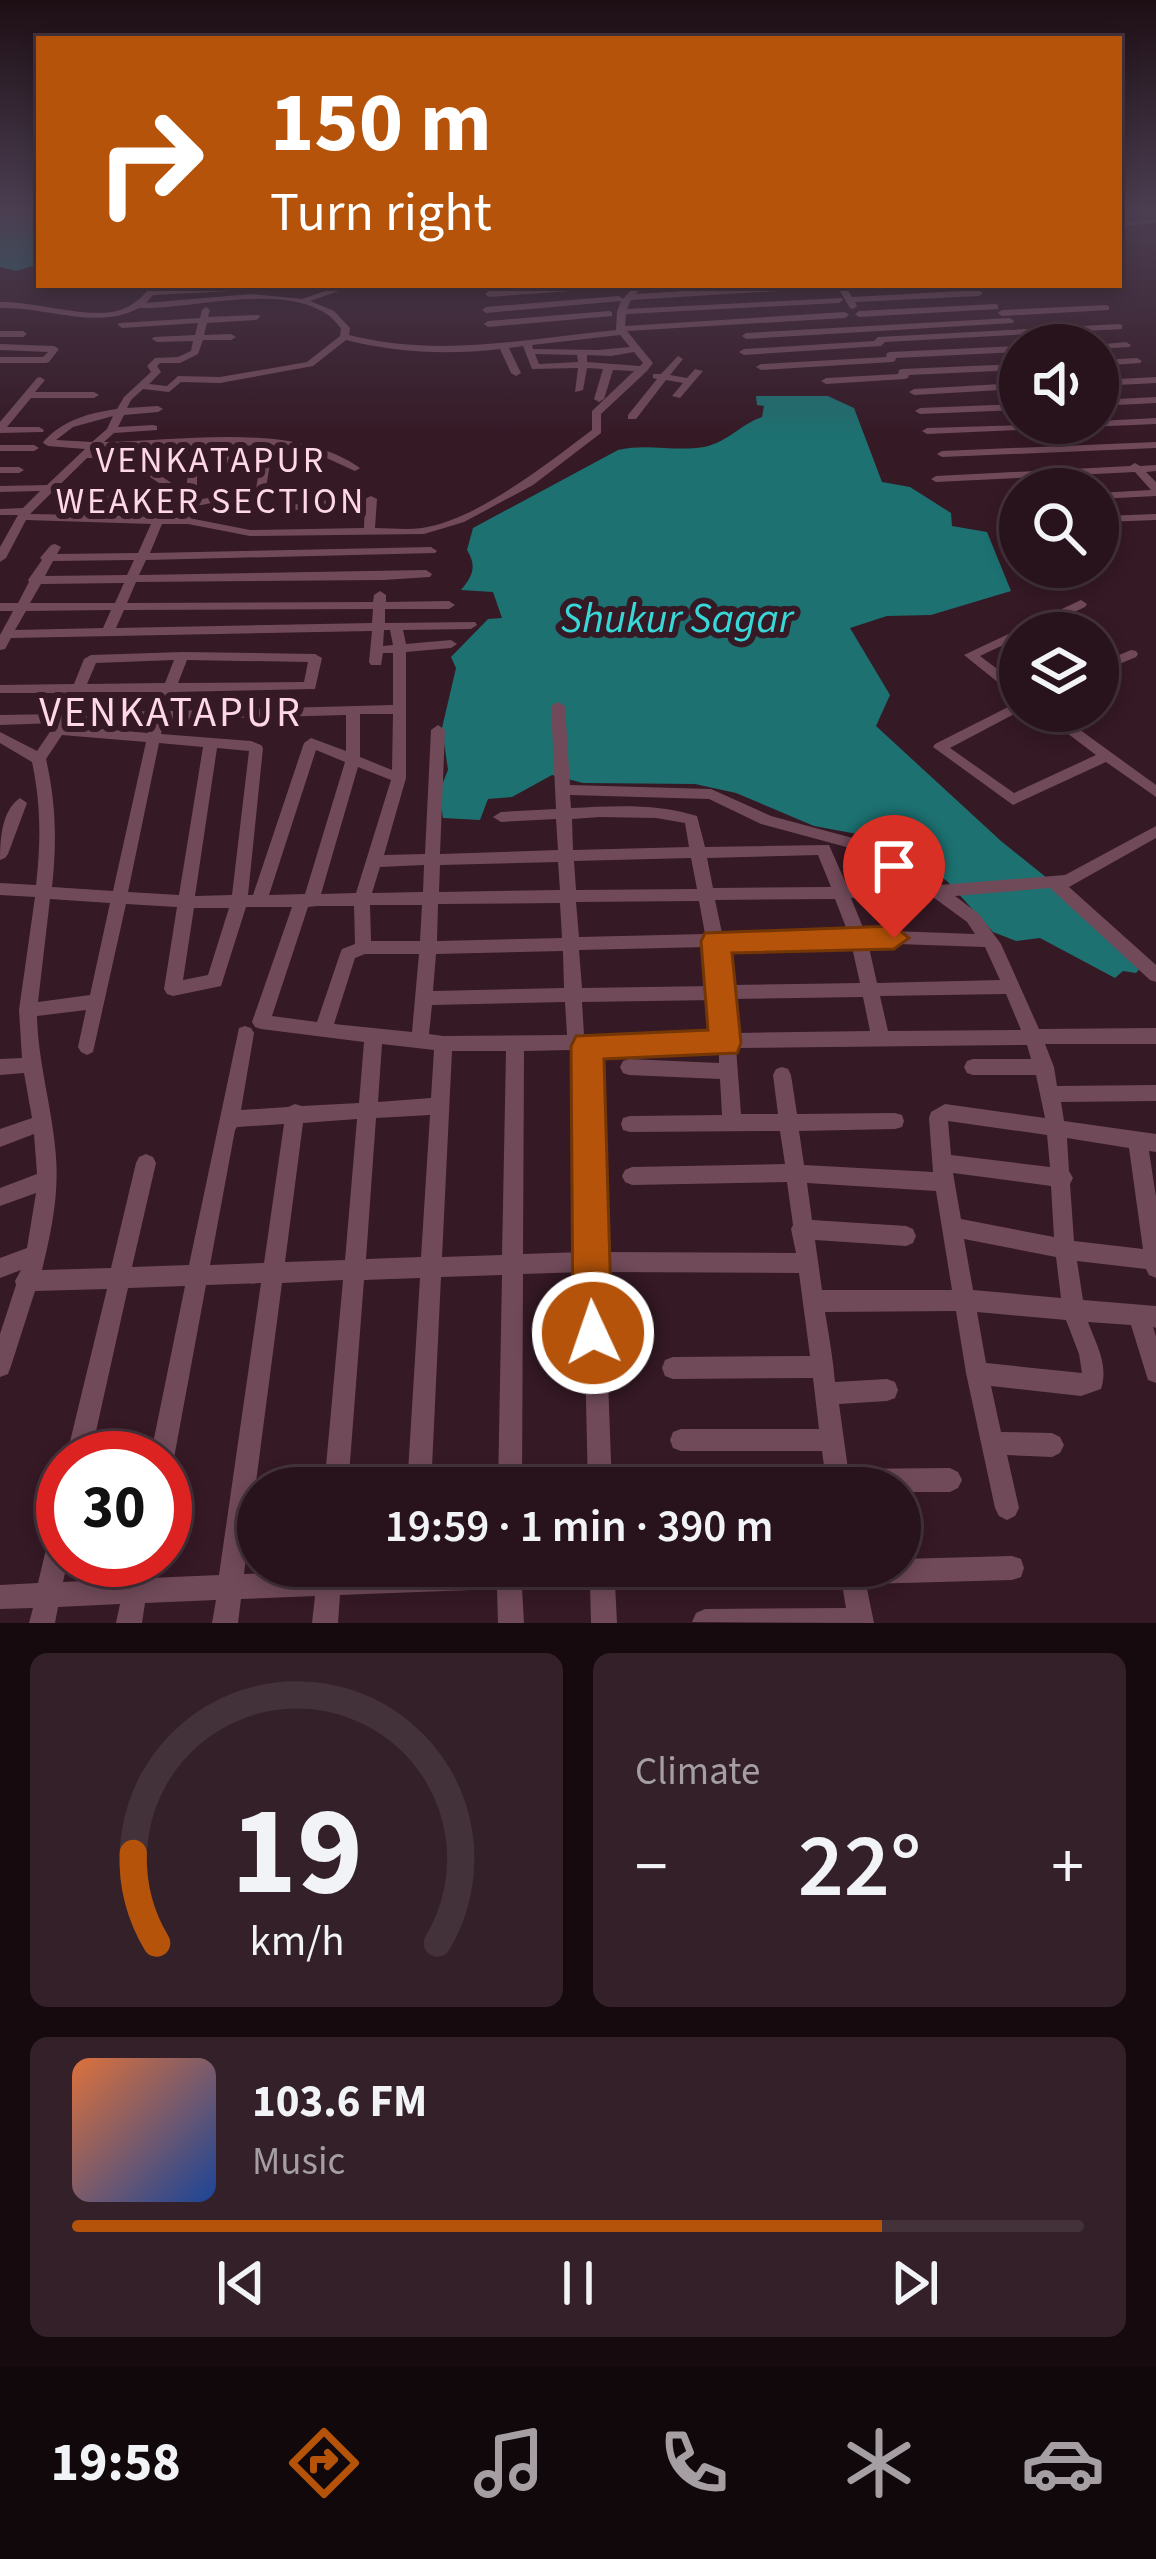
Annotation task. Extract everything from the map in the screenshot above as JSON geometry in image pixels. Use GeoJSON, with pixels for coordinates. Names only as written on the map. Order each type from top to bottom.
{"type":"FeatureCollection","features":[{"type":"Feature","properties":{"kind":"street"},"geometry":{"type":"LineString","coordinates":[[142,306],[154,289]]}},
{"type":"Feature","properties":{"kind":"street"},"geometry":{"type":"LineString","coordinates":[[142,386],[169,388],[178,379],[217,381],[310,364],[344,338],[346,328],[335,312],[304,300],[272,290],[198,289]]}},
{"type":"Feature","properties":{"kind":"street"},"geometry":{"type":"LineString","coordinates":[[304,300],[340,289]]}},
{"type":"Feature","properties":{"kind":"street"},"geometry":{"type":"LineString","coordinates":[[489,295],[503,289],[559,289]]}},
{"type":"Feature","properties":{"kind":"street"},"geometry":{"type":"LineString","coordinates":[[503,289],[509,308],[522,321]]}},
{"type":"Feature","properties":{"kind":"street"},"geometry":{"type":"LineString","coordinates":[[488,324],[554,319],[737,289]]}},
{"type":"Feature","properties":{"kind":"street"},"geometry":{"type":"LineString","coordinates":[[742,289],[761,320]]}},
{"type":"Feature","properties":{"kind":"street"},"geometry":{"type":"LineString","coordinates":[[826,381],[905,376],[844,300],[842,289]]}},
{"type":"Feature","properties":{"kind":"street"},"geometry":{"type":"LineString","coordinates":[[974,289],[1011,324]]}},
{"type":"Feature","properties":{"kind":"street"},"geometry":{"type":"LineString","coordinates":[[0,305],[99,316],[272,290]]}},
{"type":"Feature","properties":{"kind":"street"},"geometry":{"type":"LineString","coordinates":[[541,290],[554,319]]}},
{"type":"Feature","properties":{"kind":"street"},"geometry":{"type":"LineString","coordinates":[[486,310],[548,304],[752,304],[979,293]]}},
{"type":"Feature","properties":{"kind":"street"},"geometry":{"type":"LineString","coordinates":[[2,550],[25,514],[111,430],[120,412],[158,370],[152,363],[195,352],[208,301]]}},
{"type":"Feature","properties":{"kind":"street"},"geometry":{"type":"LineString","coordinates":[[620,305],[620,331],[644,368]]}},
{"type":"Feature","properties":{"kind":"street"},"geometry":{"type":"LineString","coordinates":[[746,336],[1106,308]]}},
{"type":"Feature","properties":{"kind":"street"},"geometry":{"type":"LineString","coordinates":[[859,314],[1002,314]]}},
{"type":"Feature","properties":{"kind":"street"},"geometry":{"type":"LineString","coordinates":[[344,338],[401,350],[466,352],[620,331],[845,315]]}},
{"type":"Feature","properties":{"kind":"street"},"geometry":{"type":"LineString","coordinates":[[122,325],[256,317]]}},
{"type":"Feature","properties":{"kind":"street"},"geometry":{"type":"LineString","coordinates":[[744,352],[999,332]]}},
{"type":"Feature","properties":{"kind":"street"},"geometry":{"type":"LineString","coordinates":[[0,334],[23,334]]}},
{"type":"Feature","properties":{"kind":"street"},"geometry":{"type":"LineString","coordinates":[[590,334],[617,354]]}},
{"type":"Feature","properties":{"kind":"street"},"geometry":{"type":"LineString","coordinates":[[573,337],[581,348],[583,365],[578,390]]}},
{"type":"Feature","properties":{"kind":"street"},"geometry":{"type":"LineString","coordinates":[[158,339],[231,338]]}},
{"type":"Feature","properties":{"kind":"street"},"geometry":{"type":"LineString","coordinates":[[1119,345],[1126,345]]}},
{"type":"Feature","properties":{"kind":"street"},"geometry":{"type":"LineString","coordinates":[[0,347],[54,349],[46,360],[0,360]]}},
{"type":"Feature","properties":{"kind":"street"},"geometry":{"type":"LineString","coordinates":[[528,347],[617,354],[634,349]]}},
{"type":"Feature","properties":{"kind":"street"},"geometry":{"type":"LineString","coordinates":[[528,347],[535,367],[672,368],[688,381]]}},
{"type":"Feature","properties":{"kind":"street"},"geometry":{"type":"LineString","coordinates":[[506,350],[516,373]]}},
{"type":"Feature","properties":{"kind":"street"},"geometry":{"type":"LineString","coordinates":[[761,367],[999,350]]}},
{"type":"Feature","properties":{"kind":"street"},"geometry":{"type":"LineString","coordinates":[[598,399],[617,354]]}},
{"type":"Feature","properties":{"kind":"street"},"geometry":{"type":"LineString","coordinates":[[1119,362],[1137,362]]}},
{"type":"Feature","properties":{"kind":"street"},"geometry":{"type":"LineString","coordinates":[[554,366],[554,384]]}},
{"type":"Feature","properties":{"kind":"street"},"geometry":{"type":"LineString","coordinates":[[0,512],[90,520],[188,521],[284,533],[444,527],[537,478],[597,431],[596,413],[644,368]]}},
{"type":"Feature","properties":{"kind":"street"},"geometry":{"type":"LineString","coordinates":[[632,416],[672,368]]}},
{"type":"Feature","properties":{"kind":"street"},"geometry":{"type":"LineString","coordinates":[[902,372],[999,368]]}},
{"type":"Feature","properties":{"kind":"street"},"geometry":{"type":"LineString","coordinates":[[677,396],[698,371]]}},
{"type":"Feature","properties":{"kind":"street"},"geometry":{"type":"LineString","coordinates":[[0,429],[40,380]]}},
{"type":"Feature","properties":{"kind":"street"},"geometry":{"type":"LineString","coordinates":[[1119,381],[1156,380]]}},
{"type":"Feature","properties":{"kind":"street"},"geometry":{"type":"LineString","coordinates":[[56,408],[71,384]]}},
{"type":"Feature","properties":{"kind":"street"},"geometry":{"type":"LineString","coordinates":[[914,392],[999,387]]}},
{"type":"Feature","properties":{"kind":"street"},"geometry":{"type":"LineString","coordinates":[[987,388],[999,403]]}},
{"type":"Feature","properties":{"kind":"street"},"geometry":{"type":"LineString","coordinates":[[28,395],[94,395]]}},
{"type":"Feature","properties":{"kind":"street"},"geometry":{"type":"LineString","coordinates":[[1119,402],[1156,400]]}},
{"type":"Feature","properties":{"kind":"street"},"geometry":{"type":"LineString","coordinates":[[920,411],[999,407]]}},
{"type":"Feature","properties":{"kind":"street"},"geometry":{"type":"LineString","coordinates":[[158,409],[120,412],[61,429],[48,443],[96,444],[160,454]]}},
{"type":"Feature","properties":{"kind":"street"},"geometry":{"type":"LineString","coordinates":[[1119,423],[1156,422]]}},
{"type":"Feature","properties":{"kind":"street"},"geometry":{"type":"LineString","coordinates":[[111,430],[153,428]]}},
{"type":"Feature","properties":{"kind":"street"},"geometry":{"type":"LineString","coordinates":[[928,431],[999,428]]}},
{"type":"Feature","properties":{"kind":"street"},"geometry":{"type":"LineString","coordinates":[[0,429],[40,430]]}},
{"type":"Feature","properties":{"kind":"street"},"geometry":{"type":"LineString","coordinates":[[225,445],[224,466],[244,464]]}},
{"type":"Feature","properties":{"kind":"street"},"geometry":{"type":"LineString","coordinates":[[82,459],[268,445],[322,451],[355,468]]}},
{"type":"Feature","properties":{"kind":"street"},"geometry":{"type":"LineString","coordinates":[[191,504],[261,491],[268,445]]}},
{"type":"Feature","properties":{"kind":"street"},"geometry":{"type":"LineString","coordinates":[[942,454],[1156,445]]}},
{"type":"Feature","properties":{"kind":"street"},"geometry":{"type":"LineString","coordinates":[[1118,446],[1156,491]]}},
{"type":"Feature","properties":{"kind":"street"},"geometry":{"type":"LineString","coordinates":[[0,448],[34,448]]}},
{"type":"Feature","properties":{"kind":"street"},"geometry":{"type":"LineString","coordinates":[[1036,451],[1049,468]]}},
{"type":"Feature","properties":{"kind":"street"},"geometry":{"type":"LineString","coordinates":[[109,631],[158,521],[168,484],[155,477],[160,454]]}},
{"type":"Feature","properties":{"kind":"street"},"geometry":{"type":"LineString","coordinates":[[1119,470],[1156,468]]}},
{"type":"Feature","properties":{"kind":"street"},"geometry":{"type":"LineString","coordinates":[[0,470],[19,470]]}},
{"type":"Feature","properties":{"kind":"street"},"geometry":{"type":"LineString","coordinates":[[188,521],[192,475]]}},
{"type":"Feature","properties":{"kind":"street"},"geometry":{"type":"LineString","coordinates":[[936,478],[999,475]]}},
{"type":"Feature","properties":{"kind":"street"},"geometry":{"type":"LineString","coordinates":[[0,489],[50,488]]}},
{"type":"Feature","properties":{"kind":"street"},"geometry":{"type":"LineString","coordinates":[[1119,494],[1156,491]]}},
{"type":"Feature","properties":{"kind":"street"},"geometry":{"type":"LineString","coordinates":[[90,520],[106,493]]}},
{"type":"Feature","properties":{"kind":"street"},"geometry":{"type":"LineString","coordinates":[[369,532],[371,499]]}},
{"type":"Feature","properties":{"kind":"street"},"geometry":{"type":"LineString","coordinates":[[284,533],[290,502],[338,502]]}},
{"type":"Feature","properties":{"kind":"street"},"geometry":{"type":"LineString","coordinates":[[1119,518],[1156,517]]}},
{"type":"Feature","properties":{"kind":"street"},"geometry":{"type":"LineString","coordinates":[[385,532],[377,656],[400,647],[451,644]]}},
{"type":"Feature","properties":{"kind":"street"},"geometry":{"type":"LineString","coordinates":[[3,640],[51,553],[140,557],[430,551]]}},
{"type":"Feature","properties":{"kind":"street"},"geometry":{"type":"LineString","coordinates":[[34,580],[426,574]]}},
{"type":"Feature","properties":{"kind":"street"},"geometry":{"type":"LineString","coordinates":[[1064,612],[1081,604]]}},
{"type":"Feature","properties":{"kind":"street"},"geometry":{"type":"LineString","coordinates":[[0,607],[448,605]]}},
{"type":"Feature","properties":{"kind":"street"},"geometry":{"type":"LineString","coordinates":[[3,640],[109,631],[470,625]]}},
{"type":"Feature","properties":{"kind":"street"},"geometry":{"type":"LineString","coordinates":[[363,947],[362,901],[399,778],[400,647],[396,628]]}},
{"type":"Feature","properties":{"kind":"street"},"geometry":{"type":"LineString","coordinates":[[999,642],[971,655],[999,677]]}},
{"type":"Feature","properties":{"kind":"street"},"geometry":{"type":"LineString","coordinates":[[1119,659],[1131,654]]}},
{"type":"Feature","properties":{"kind":"street"},"geometry":{"type":"LineString","coordinates":[[87,1047],[158,717],[182,656]]}},
{"type":"Feature","properties":{"kind":"street"},"geometry":{"type":"LineString","coordinates":[[272,686],[280,657]]}},
{"type":"Feature","properties":{"kind":"street"},"geometry":{"type":"LineString","coordinates":[[0,689],[80,688],[171,686],[310,686],[315,658],[92,659],[80,688],[62,725],[39,759]]}},
{"type":"Feature","properties":{"kind":"street"},"geometry":{"type":"LineString","coordinates":[[558,706],[574,996],[582,1046],[599,1467]]}},
{"type":"Feature","properties":{"kind":"street"},"geometry":{"type":"LineString","coordinates":[[62,725],[398,709]]}},
{"type":"Feature","properties":{"kind":"street"},"geometry":{"type":"LineString","coordinates":[[353,711],[353,761],[261,1022],[443,1044],[515,1046],[1156,1036]]}},
{"type":"Feature","properties":{"kind":"street"},"geometry":{"type":"LineString","coordinates":[[999,716],[940,747],[1013,800],[1107,756]]}},
{"type":"Feature","properties":{"kind":"street"},"geometry":{"type":"LineString","coordinates":[[0,720],[154,739],[211,743],[256,748],[239,902],[213,984],[173,989],[211,743]]}},
{"type":"Feature","properties":{"kind":"street"},"geometry":{"type":"LineString","coordinates":[[420,1040],[432,901],[438,730]]}},
{"type":"Feature","properties":{"kind":"street"},"geometry":{"type":"LineString","coordinates":[[1074,732],[1153,786]]}},
{"type":"Feature","properties":{"kind":"street"},"geometry":{"type":"LineString","coordinates":[[0,736],[39,759],[51,799],[53,842],[41,893],[28,1010],[28,1065],[47,1180],[32,1256],[0,1366]]}},
{"type":"Feature","properties":{"kind":"street"},"geometry":{"type":"LineString","coordinates":[[260,902],[311,743],[399,778]]}},
{"type":"Feature","properties":{"kind":"street"},"geometry":{"type":"LineString","coordinates":[[562,778],[712,794],[766,820],[880,850],[943,891],[990,940],[1054,1094],[1074,1311],[1094,1369],[1093,1381],[1081,1385],[976,1373]]}},
{"type":"Feature","properties":{"kind":"street"},"geometry":{"type":"LineString","coordinates":[[0,854],[20,803]]}},
{"type":"Feature","properties":{"kind":"street"},"geometry":{"type":"LineString","coordinates":[[501,817],[687,816],[699,852],[724,990],[725,1071],[732,1123]]}},
{"type":"Feature","properties":{"kind":"street"},"geometry":{"type":"LineString","coordinates":[[0,889],[187,902],[943,891],[1068,881],[1156,831]]}},
{"type":"Feature","properties":{"kind":"street"},"geometry":{"type":"LineString","coordinates":[[376,861],[824,849],[858,936],[881,1039]]}},
{"type":"Feature","properties":{"kind":"street"},"geometry":{"type":"LineString","coordinates":[[1054,883],[1156,975]]}},
{"type":"Feature","properties":{"kind":"street"},"geometry":{"type":"LineString","coordinates":[[323,1030],[348,953],[363,947],[858,936],[990,940]]}},
{"type":"Feature","properties":{"kind":"street"},"geometry":{"type":"LineString","coordinates":[[423,998],[1012,987]]}},
{"type":"Feature","properties":{"kind":"street"},"geometry":{"type":"LineString","coordinates":[[28,1010],[97,1001]]}},
{"type":"Feature","properties":{"kind":"street"},"geometry":{"type":"LineString","coordinates":[[167,1431],[245,1034]]}},
{"type":"Feature","properties":{"kind":"street"},"geometry":{"type":"LineString","coordinates":[[339,1467],[374,1035]]}},
{"type":"Feature","properties":{"kind":"street"},"geometry":{"type":"LineString","coordinates":[[420,1467],[443,1044]]}},
{"type":"Feature","properties":{"kind":"street"},"geometry":{"type":"LineString","coordinates":[[510,1467],[515,1046]]}},
{"type":"Feature","properties":{"kind":"street"},"geometry":{"type":"LineString","coordinates":[[0,1067],[28,1065]]}},
{"type":"Feature","properties":{"kind":"street"},"geometry":{"type":"LineString","coordinates":[[629,1067],[725,1071]]}},
{"type":"Feature","properties":{"kind":"street"},"geometry":{"type":"LineString","coordinates":[[973,1067],[1045,1067]]}},
{"type":"Feature","properties":{"kind":"street"},"geometry":{"type":"LineString","coordinates":[[782,1075],[837,1467]]}},
{"type":"Feature","properties":{"kind":"street"},"geometry":{"type":"LineString","coordinates":[[1054,1094],[1156,1093]]}},
{"type":"Feature","properties":{"kind":"street"},"geometry":{"type":"LineString","coordinates":[[229,1124],[241,1115],[440,1106]]}},
{"type":"Feature","properties":{"kind":"street"},"geometry":{"type":"LineString","coordinates":[[226,1623],[295,1112]]}},
{"type":"Feature","properties":{"kind":"street"},"geometry":{"type":"LineString","coordinates":[[1007,1508],[976,1373],[938,1118],[944,1112],[1058,1124],[1147,1141],[1156,1269]]}},
{"type":"Feature","properties":{"kind":"street"},"geometry":{"type":"LineString","coordinates":[[630,1124],[895,1121]]}},
{"type":"Feature","properties":{"kind":"street"},"geometry":{"type":"LineString","coordinates":[[0,1138],[41,1123]]}},
{"type":"Feature","properties":{"kind":"street"},"geometry":{"type":"LineString","coordinates":[[84,1431],[146,1163]]}},
{"type":"Feature","properties":{"kind":"street"},"geometry":{"type":"LineString","coordinates":[[632,1176],[944,1173],[1063,1178]]}},
{"type":"Feature","properties":{"kind":"street"},"geometry":{"type":"LineString","coordinates":[[0,1197],[47,1180]]}},
{"type":"Feature","properties":{"kind":"street"},"geometry":{"type":"LineString","coordinates":[[952,1227],[1067,1250],[1155,1260]]}},
{"type":"Feature","properties":{"kind":"street"},"geometry":{"type":"LineString","coordinates":[[801,1229],[906,1236]]}},
{"type":"Feature","properties":{"kind":"street"},"geometry":{"type":"LineString","coordinates":[[0,1268],[32,1256]]}},
{"type":"Feature","properties":{"kind":"street"},"geometry":{"type":"LineString","coordinates":[[25,1281],[589,1262],[806,1263]]}},
{"type":"Feature","properties":{"kind":"street"},"geometry":{"type":"LineString","coordinates":[[814,1301],[964,1300],[1148,1316],[1156,1372]]}},
{"type":"Feature","properties":{"kind":"street"},"geometry":{"type":"LineString","coordinates":[[673,1368],[825,1367]]}},
{"type":"Feature","properties":{"kind":"street"},"geometry":{"type":"LineString","coordinates":[[830,1393],[887,1390]]}},
{"type":"Feature","properties":{"kind":"street"},"geometry":{"type":"LineString","coordinates":[[681,1440],[834,1440]]}},
{"type":"Feature","properties":{"kind":"street"},"geometry":{"type":"LineString","coordinates":[[993,1443],[1052,1445]]}},
{"type":"Feature","properties":{"kind":"street"},"geometry":{"type":"LineString","coordinates":[[921,1481],[950,1480]]}},
{"type":"Feature","properties":{"kind":"street"},"geometry":{"type":"LineString","coordinates":[[921,1569],[1012,1568]]}},
{"type":"Feature","properties":{"kind":"street"},"geometry":{"type":"LineString","coordinates":[[42,1623],[51,1587]]}},
{"type":"Feature","properties":{"kind":"street"},"geometry":{"type":"LineString","coordinates":[[129,1623],[135,1587]]}},
{"type":"Feature","properties":{"kind":"street"},"geometry":{"type":"LineString","coordinates":[[0,1597],[244,1587]]}},
{"type":"Feature","properties":{"kind":"street"},"geometry":{"type":"LineString","coordinates":[[325,1623],[329,1587]]}},
{"type":"Feature","properties":{"kind":"street"},"geometry":{"type":"LineString","coordinates":[[510,1587],[511,1623]]}},
{"type":"Feature","properties":{"kind":"street"},"geometry":{"type":"LineString","coordinates":[[603,1587],[604,1623]]}},
{"type":"Feature","properties":{"kind":"street"},"geometry":{"type":"LineString","coordinates":[[704,1622],[861,1622],[855,1587]]}},
{"type":"Feature","properties":{"kind":"water","name":"Shukur Sagar"},"geometry":{"type":"Polygon","coordinates":[[[756,396],[828,396],[854,408],[882,482],[910,487],[951,513],[952,526],[987,532],[999,562],[999,588],[1011,591],[931,615],[887,616],[850,628],[890,695],[876,726],[1001,841],[1156,966],[1143,965],[1136,973],[1123,971],[1115,978],[1040,938],[1016,941],[993,932],[947,881],[884,839],[814,826],[736,793],[695,784],[583,783],[552,775],[512,797],[488,799],[480,820],[443,818],[439,792],[448,770],[442,728],[456,668],[451,657],[488,619],[502,618],[493,592],[461,590],[472,571],[467,550],[473,528],[618,450],[693,448],[720,441],[762,417],[764,406],[757,405],[756,396]]]}},
{"type":"Feature","properties":{"kind":"district","name":"VENKATAPUR WEAKER SECTION"},"geometry":{"type":"Point","coordinates":[211,480]}},
{"type":"Feature","properties":{"kind":"district","name":"VENKATAPUR"},"geometry":{"type":"Point","coordinates":[171,711]}},
{"type":"Feature","properties":{"kind":"route"},"geometry":{"type":"LineString","coordinates":[[593,1333],[587,1046],[725,1043],[724,990],[716,941],[894,938]]}}]}
